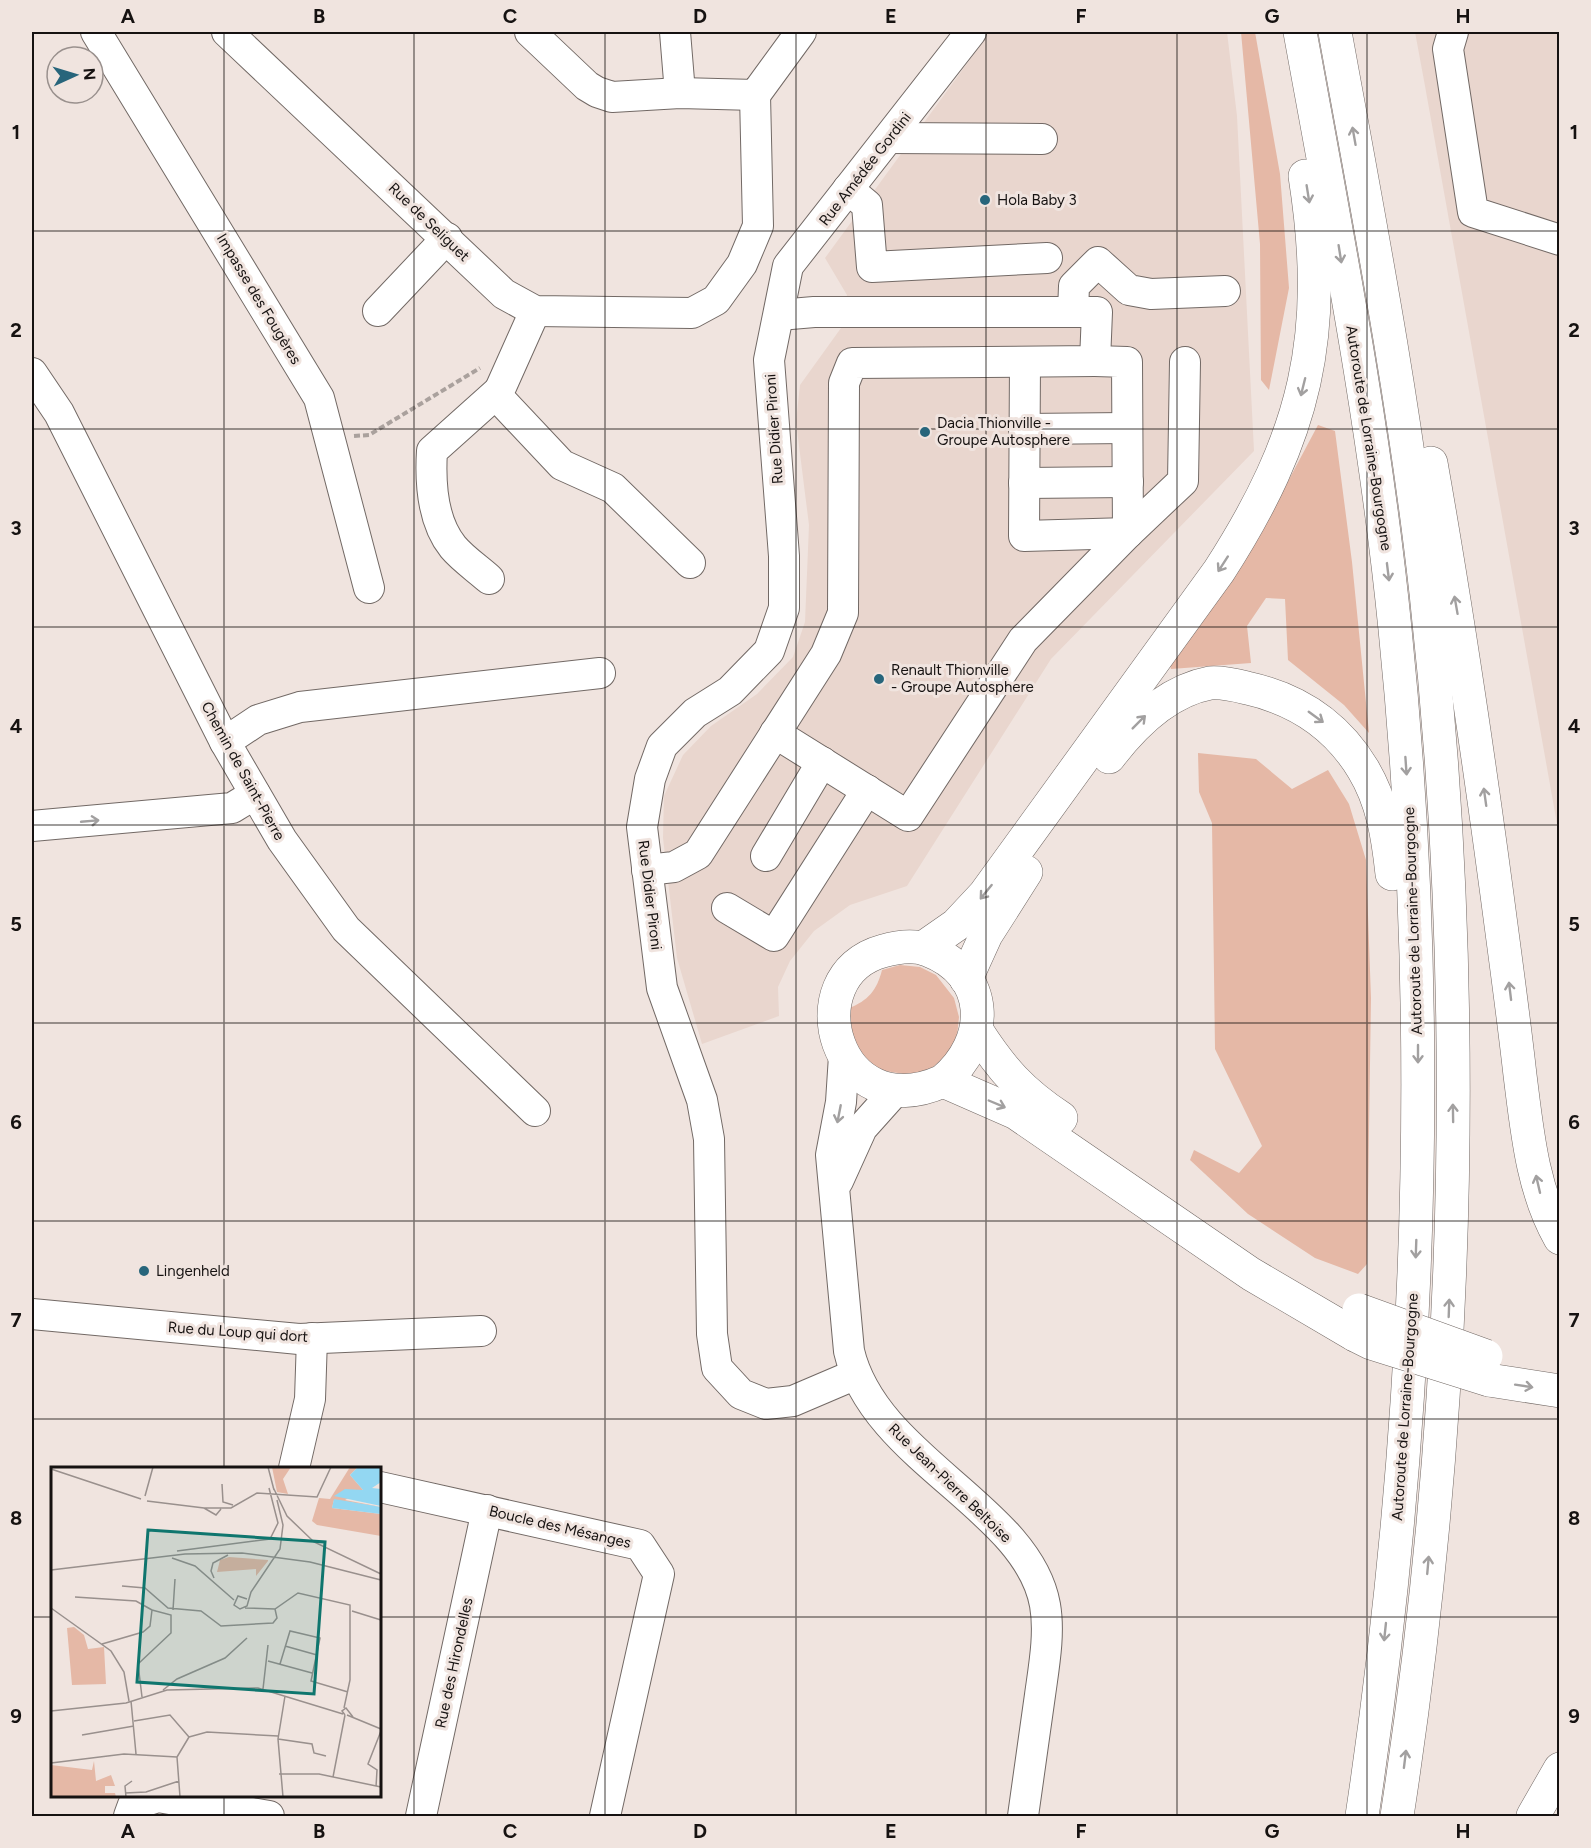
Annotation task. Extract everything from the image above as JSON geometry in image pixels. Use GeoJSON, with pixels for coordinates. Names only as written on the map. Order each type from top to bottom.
{"type":"FeatureCollection","features":[{"type":"Feature","properties":{"kind":"main road"},"geometry":{"type":"LineString","coordinates":[[922,948],[956,925],[985,894],[1194,606],[1251,519],[1288,442],[1307,369],[1316,302],[1310,209],[1287,32]]}},
{"type":"Feature","properties":{"kind":"main road","name":"Autoroute de Lorraine-Bourgogne"},"geometry":{"type":"LineString","coordinates":[[1300,32],[1365,399],[1394,617],[1408,790],[1417,996],[1418,1165],[1411,1356],[1395,1542],[1362,1816]]}},
{"type":"Feature","properties":{"kind":"main road"},"geometry":{"type":"LineString","coordinates":[[1335,32],[1387,317],[1426,593],[1443,782],[1449,882],[1454,1169],[1444,1388],[1422,1623],[1397,1816]]}},
{"type":"Feature","properties":{"kind":"main road"},"geometry":{"type":"LineString","coordinates":[[1387,317],[1412,359],[1457,612],[1484,789],[1526,1121],[1538,1186],[1548,1217],[1560,1238]]}},
{"type":"Feature","properties":{"kind":"main road"},"geometry":{"type":"LineString","coordinates":[[966,979],[986,935],[1028,868],[1125,736],[1148,712],[1178,695],[1211,683],[1232,684],[1298,704],[1334,732],[1364,770],[1385,818],[1402,940],[1417,996]]}},
{"type":"Feature","properties":{"kind":"main road"},"geometry":{"type":"LineString","coordinates":[[898,946],[922,948],[939,954],[954,965],[966,979],[974,995],[978,1013],[977,1031],[970,1050],[959,1068],[943,1081],[912,1091],[896,1090],[866,1079],[844,1056],[835,1034],[834,1009],[841,986],[855,967],[875,953],[898,946]]}},
{"type":"Feature","properties":{"kind":"main road"},"geometry":{"type":"LineString","coordinates":[[977,1031],[999,1065],[1022,1089],[1312,1289],[1357,1323]]}},
{"type":"Feature","properties":{"kind":"main road"},"geometry":{"type":"LineString","coordinates":[[943,1081],[1017,1113],[1251,1274],[1357,1323],[1468,1352],[1490,1369],[1560,1391]]}},
{"type":"Feature","properties":{"kind":"main road"},"geometry":{"type":"LineString","coordinates":[[1490,1369],[1560,1370]]}},
{"type":"Feature","properties":{"kind":"main road"},"geometry":{"type":"LineString","coordinates":[[1533,1816],[1560,1769]]}},
{"type":"Feature","properties":{"kind":"street","name":"Impasse des Fougères"},"geometry":{"type":"LineString","coordinates":[[96,32],[319,398],[369,588]]}},
{"type":"Feature","properties":{"kind":"street","name":"Rue de Seliguet"},"geometry":{"type":"LineString","coordinates":[[227,32],[504,294],[535,311],[692,313],[716,300],[742,264],[758,226],[755,95]]}},
{"type":"Feature","properties":{"kind":"street"},"geometry":{"type":"LineString","coordinates":[[530,32],[597,92],[612,96],[680,93],[755,95],[783,60],[801,32]]}},
{"type":"Feature","properties":{"kind":"street"},"geometry":{"type":"LineString","coordinates":[[675,32],[680,93]]}},
{"type":"Feature","properties":{"kind":"street","name":"Rue Amédée Gordini"},"geometry":{"type":"LineString","coordinates":[[779,315],[788,266],[971,32]]}},
{"type":"Feature","properties":{"kind":"street"},"geometry":{"type":"LineString","coordinates":[[1453,32],[1448,49],[1473,212],[1560,240]]}},
{"type":"Feature","properties":{"kind":"street"},"geometry":{"type":"LineString","coordinates":[[889,138],[1042,139]]}},
{"type":"Feature","properties":{"kind":"street"},"geometry":{"type":"LineString","coordinates":[[848,189],[867,205],[872,267],[1047,258]]}},
{"type":"Feature","properties":{"kind":"street"},"geometry":{"type":"LineString","coordinates":[[378,311],[447,238]]}},
{"type":"Feature","properties":{"kind":"street"},"geometry":{"type":"LineString","coordinates":[[1095,362],[1085,312],[1074,286],[1098,262],[1130,290],[1151,294],[1225,291]]}},
{"type":"Feature","properties":{"kind":"street"},"geometry":{"type":"LineString","coordinates":[[535,311],[497,396],[562,465],[613,488],[690,562]]}},
{"type":"Feature","properties":{"kind":"street"},"geometry":{"type":"LineString","coordinates":[[779,315],[814,312],[1085,312]]}},
{"type":"Feature","properties":{"kind":"street","name":"Rue Didier Pironi"},"geometry":{"type":"LineString","coordinates":[[779,315],[769,360],[784,556],[784,608],[769,651],[730,692],[695,713],[662,747],[650,779],[642,826],[662,988],[706,1115],[709,1139],[712,1334],[717,1368],[741,1394],[766,1404],[793,1401],[854,1375]]}},
{"type":"Feature","properties":{"kind":"street"},"geometry":{"type":"LineString","coordinates":[[1025,362],[1024,536],[1128,533]]}},
{"type":"Feature","properties":{"kind":"street"},"geometry":{"type":"LineString","coordinates":[[775,733],[908,816],[1023,640],[1128,533],[1183,481],[1185,362]]}},
{"type":"Feature","properties":{"kind":"street"},"geometry":{"type":"LineString","coordinates":[[647,870],[674,867],[698,854],[826,654],[843,613],[844,382],[852,363],[1127,363],[1128,533]]}},
{"type":"Feature","properties":{"kind":"street","name":"Chemin de Saint-Pierre"},"geometry":{"type":"LineString","coordinates":[[32,373],[59,413],[225,742],[282,840],[346,929],[535,1111]]}},
{"type":"Feature","properties":{"kind":"street"},"geometry":{"type":"LineString","coordinates":[[489,579],[453,547],[440,523],[430,485],[432,451],[499,391]]}},
{"type":"Feature","properties":{"kind":"street"},"geometry":{"type":"LineString","coordinates":[[1024,429],[1127,428]]}},
{"type":"Feature","properties":{"kind":"street"},"geometry":{"type":"LineString","coordinates":[[1024,483],[1128,482]]}},
{"type":"Feature","properties":{"kind":"street"},"geometry":{"type":"LineString","coordinates":[[225,742],[258,720],[300,707],[600,674]]}},
{"type":"Feature","properties":{"kind":"street"},"geometry":{"type":"LineString","coordinates":[[766,856],[822,762]]}},
{"type":"Feature","properties":{"kind":"street"},"geometry":{"type":"LineString","coordinates":[[727,908],[774,936],[867,790]]}},
{"type":"Feature","properties":{"kind":"street"},"geometry":{"type":"LineString","coordinates":[[32,826],[232,808],[255,794]]}},
{"type":"Feature","properties":{"kind":"street","name":"Rue Jean-Pierre Beltoise"},"geometry":{"type":"LineString","coordinates":[[844,1056],[841,1102],[831,1155],[849,1351],[854,1375],[876,1408],[911,1449],[995,1524],[1022,1553],[1038,1578],[1046,1605],[1046,1654],[1023,1816]]}},
{"type":"Feature","properties":{"kind":"street","name":"Rue Jean-Pierre Beltoise"},"geometry":{"type":"LineString","coordinates":[[835,1186],[862,1128],[896,1090]]}},
{"type":"Feature","properties":{"kind":"street","name":"Rue du Loup qui dort"},"geometry":{"type":"LineString","coordinates":[[32,1314],[299,1339],[482,1331]]}},
{"type":"Feature","properties":{"kind":"street"},"geometry":{"type":"LineString","coordinates":[[294,1467],[310,1399],[312,1338]]}},
{"type":"Feature","properties":{"kind":"street","name":"Boucle des Mésanges"},"geometry":{"type":"LineString","coordinates":[[381,1487],[640,1545],[659,1574],[606,1816]]}},
{"type":"Feature","properties":{"kind":"street","name":"Rue des Hirondelles"},"geometry":{"type":"LineString","coordinates":[[421,1816],[487,1510]]}},
{"type":"Feature","properties":{"kind":"street"},"geometry":{"type":"LineString","coordinates":[[129,1816],[133,1805],[158,1797],[223,1801],[269,1816]]}},
{"type":"Feature","properties":{"kind":"path"},"geometry":{"type":"LineString","coordinates":[[329,436],[369,435],[487,364]]}},
{"type":"Feature","properties":{"kind":"shaded area"},"geometry":{"type":"Polygon","coordinates":[[[987,32],[1227,32],[1237,116],[1254,451],[1051,659],[907,886],[850,905],[814,931],[790,961],[778,987],[779,1016],[702,1044],[677,958],[663,838],[664,796],[683,755],[711,726],[757,694],[793,657],[805,622],[809,525],[796,422],[800,385],[841,328],[847,295],[825,258],[985,39],[987,32]]]}},
{"type":"Feature","properties":{"kind":"shaded area"},"geometry":{"type":"Polygon","coordinates":[[[1241,32],[1255,32],[1280,174],[1289,288],[1269,390],[1261,380],[1260,244],[1241,32]]]}},
{"type":"Feature","properties":{"kind":"shaded area"},"geometry":{"type":"Polygon","coordinates":[[[1415,32],[1559,32],[1559,835],[1425,86],[1415,32]]]}},
{"type":"Feature","properties":{"kind":"shaded area"},"geometry":{"type":"Polygon","coordinates":[[[1318,425],[1335,431],[1352,562],[1369,733],[1344,705],[1288,660],[1285,599],[1266,598],[1247,626],[1251,663],[1171,669],[1167,655],[1199,627],[1261,532],[1318,425]]]}},
{"type":"Feature","properties":{"kind":"shaded area"},"geometry":{"type":"Polygon","coordinates":[[[1198,753],[1256,759],[1292,789],[1328,770],[1349,804],[1366,860],[1371,998],[1367,1264],[1358,1274],[1315,1258],[1248,1214],[1190,1160],[1194,1150],[1239,1173],[1262,1146],[1215,1049],[1212,823],[1199,792],[1198,753]]]}},
{"type":"Feature","properties":{"kind":"shaded area"},"geometry":{"type":"Polygon","coordinates":[[[900,965],[920,967],[936,975],[954,998],[959,1017],[957,1036],[948,1054],[933,1067],[912,1075],[878,1070],[854,1045],[849,1008],[871,994],[882,970],[900,965]]]}},
{"type":"Feature","properties":{"kind":"place","name":"Hola Baby 3"},"geometry":{"type":"Point","coordinates":[985,200]}},
{"type":"Feature","properties":{"kind":"place","name":"Dacia Thionville - Groupe Autosphere"},"geometry":{"type":"Point","coordinates":[925,432]}},
{"type":"Feature","properties":{"kind":"place","name":"Renault Thionville - Groupe Autosphere"},"geometry":{"type":"Point","coordinates":[879,679]}},
{"type":"Feature","properties":{"kind":"place","name":"Lingenheld"},"geometry":{"type":"Point","coordinates":[144,1271]}}]}
